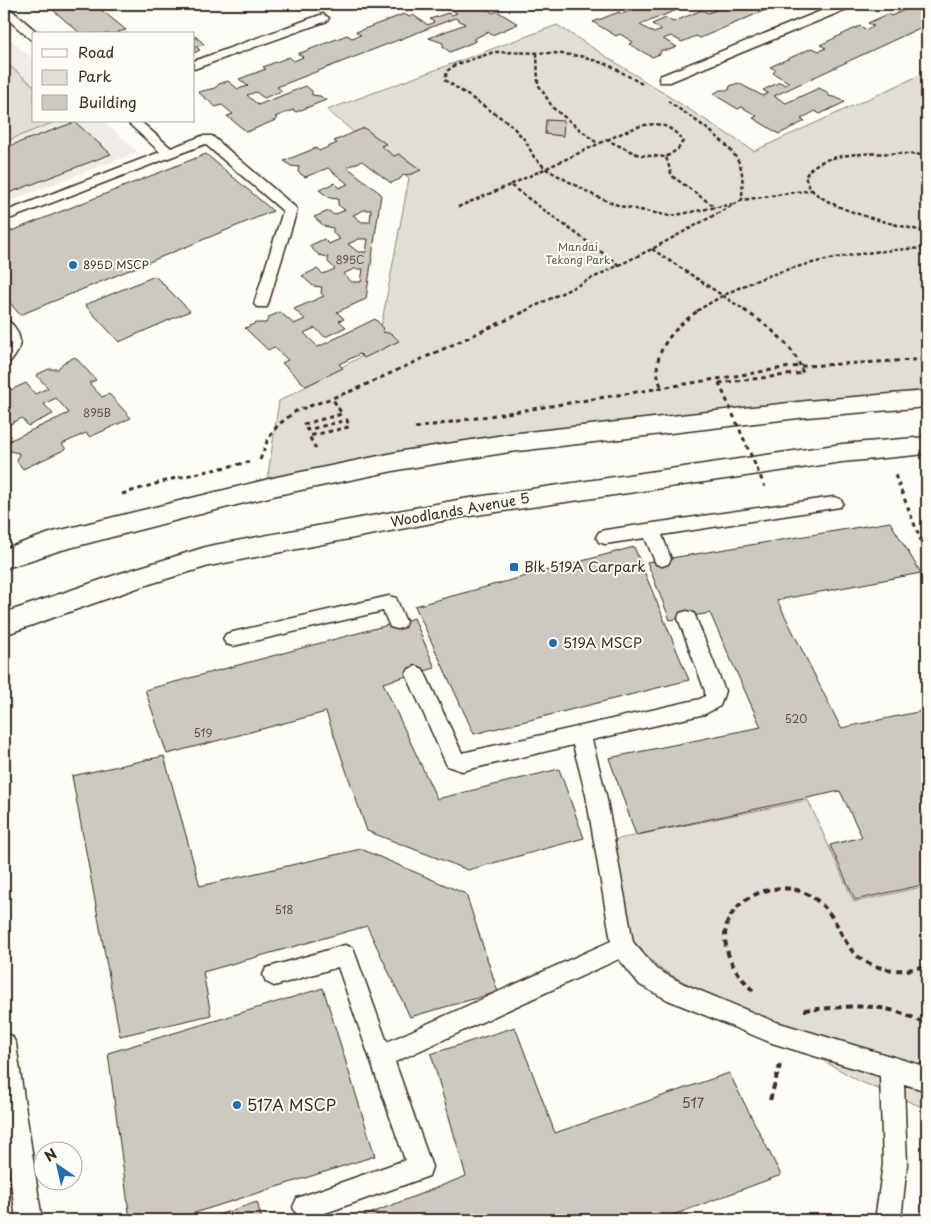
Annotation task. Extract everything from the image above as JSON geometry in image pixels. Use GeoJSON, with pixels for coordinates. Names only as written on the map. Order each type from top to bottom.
{"type":"FeatureCollection","features":[{"type":"Feature","properties":{"kind":"main road"},"geometry":{"type":"LineString","coordinates":[[4,559],[53,542],[225,498],[403,460],[510,443],[807,409],[927,398]]}},
{"type":"Feature","properties":{"kind":"main road","name":"Woodlands Avenue 5"},"geometry":{"type":"LineString","coordinates":[[4,624],[130,580],[209,556],[463,508],[842,453],[927,445]]}},
{"type":"Feature","properties":{"kind":"lane"},"geometry":{"type":"LineString","coordinates":[[665,79],[848,4]]}},
{"type":"Feature","properties":{"kind":"lane"},"geometry":{"type":"LineString","coordinates":[[4,10],[32,34]]}},
{"type":"Feature","properties":{"kind":"lane"},"geometry":{"type":"LineString","coordinates":[[195,65],[323,18]]}},
{"type":"Feature","properties":{"kind":"lane"},"geometry":{"type":"LineString","coordinates":[[133,122],[170,153]]}},
{"type":"Feature","properties":{"kind":"lane"},"geometry":{"type":"LineString","coordinates":[[4,217],[206,139],[290,210],[262,304]]}},
{"type":"Feature","properties":{"kind":"lane"},"geometry":{"type":"LineString","coordinates":[[4,324],[10,331],[13,343],[11,351],[4,359]]}},
{"type":"Feature","properties":{"kind":"lane"},"geometry":{"type":"LineString","coordinates":[[605,537],[834,502]]}},
{"type":"Feature","properties":{"kind":"lane"},"geometry":{"type":"LineString","coordinates":[[651,530],[662,559]]}},
{"type":"Feature","properties":{"kind":"lane"},"geometry":{"type":"LineString","coordinates":[[232,639],[389,603],[397,622]]}},
{"type":"Feature","properties":{"kind":"lane"},"geometry":{"type":"LineString","coordinates":[[416,674],[454,760],[462,762],[704,706],[712,702],[715,698],[715,691],[687,618]]}},
{"type":"Feature","properties":{"kind":"lane"},"geometry":{"type":"LineString","coordinates":[[581,735],[596,795],[623,946],[648,977],[676,992],[772,1032],[927,1079]]}},
{"type":"Feature","properties":{"kind":"lane"},"geometry":{"type":"LineString","coordinates":[[380,1057],[623,946]]}},
{"type":"Feature","properties":{"kind":"lane"},"geometry":{"type":"LineString","coordinates":[[274,975],[345,955],[420,1167],[306,1207]]}},
{"type":"Feature","properties":{"kind":"lane"},"geometry":{"type":"LineString","coordinates":[[4,1044],[29,1220]]}},
{"type":"Feature","properties":{"kind":"lane"},"geometry":{"type":"LineString","coordinates":[[888,1220],[895,1164],[892,1069]]}},
{"type":"Feature","properties":{"kind":"path"},"geometry":{"type":"LineString","coordinates":[[646,87],[616,68],[595,60],[567,54],[494,52],[455,65],[447,71],[445,80],[509,123],[525,140],[534,156],[546,169],[595,196],[620,206],[670,216],[733,204]]}},
{"type":"Feature","properties":{"kind":"path"},"geometry":{"type":"LineString","coordinates":[[537,53],[538,84],[553,108],[598,143]]}},
{"type":"Feature","properties":{"kind":"path"},"geometry":{"type":"LineString","coordinates":[[661,96],[726,147],[738,161],[742,178],[742,200]]}},
{"type":"Feature","properties":{"kind":"path"},"geometry":{"type":"LineString","coordinates":[[458,207],[546,169],[598,143],[640,125],[652,123],[676,130],[683,141],[678,149],[666,156],[639,155],[607,140]]}},
{"type":"Feature","properties":{"kind":"path"},"geometry":{"type":"LineString","coordinates":[[927,155],[829,158],[818,163],[807,173],[805,182],[811,190],[823,198],[852,210],[927,232]]}},
{"type":"Feature","properties":{"kind":"path"},"geometry":{"type":"LineString","coordinates":[[666,156],[672,176],[716,207]]}},
{"type":"Feature","properties":{"kind":"path"},"geometry":{"type":"LineString","coordinates":[[510,185],[620,265]]}},
{"type":"Feature","properties":{"kind":"path"},"geometry":{"type":"LineString","coordinates":[[260,460],[268,439],[278,426],[296,410],[354,390],[482,332],[652,249],[742,200],[811,190]]}},
{"type":"Feature","properties":{"kind":"path"},"geometry":{"type":"LineString","coordinates":[[661,386],[656,378],[658,359],[664,345],[690,315],[720,295],[810,262],[857,253],[927,248]]}},
{"type":"Feature","properties":{"kind":"path"},"geometry":{"type":"LineString","coordinates":[[652,249],[767,325],[796,356],[803,373],[719,383],[765,487]]}},
{"type":"Feature","properties":{"kind":"path"},"geometry":{"type":"LineString","coordinates":[[800,366],[808,365]]}},
{"type":"Feature","properties":{"kind":"path"},"geometry":{"type":"LineString","coordinates":[[316,449],[309,436],[349,428],[347,420],[306,430],[304,424],[342,414],[332,398]]}},
{"type":"Feature","properties":{"kind":"path"},"geometry":{"type":"LineString","coordinates":[[895,476],[927,556]]}},
{"type":"Feature","properties":{"kind":"path"},"geometry":{"type":"LineString","coordinates":[[759,995],[751,990],[729,961],[724,942],[725,924],[732,910],[759,892],[774,888],[801,890],[818,902],[837,925],[853,952],[871,966],[897,971],[910,971],[927,965]]}},
{"type":"Feature","properties":{"kind":"path"},"geometry":{"type":"LineString","coordinates":[[797,1009],[858,1004],[875,1006],[898,1010],[927,1025]]}},
{"type":"Feature","properties":{"kind":"shaded area"},"geometry":{"type":"Polygon","coordinates":[[[4,34],[32,58],[32,122],[104,122],[138,152],[4,203],[4,34]]]}},
{"type":"Feature","properties":{"kind":"green space","name":"Mandai Tekong Park"},"geometry":{"type":"Polygon","coordinates":[[[557,25],[754,151],[927,72],[927,398],[820,407],[669,425],[266,488],[279,401],[377,348],[409,178],[327,110],[557,25]]]}},
{"type":"Feature","properties":{"kind":"green space"},"geometry":{"type":"Polygon","coordinates":[[[11,67],[32,84],[32,122],[54,122],[4,142],[4,69],[11,67]]]}},
{"type":"Feature","properties":{"kind":"green space"},"geometry":{"type":"Polygon","coordinates":[[[808,800],[854,902],[927,886],[927,1109],[861,1082],[659,968],[633,941],[609,841],[808,800]]]}},
{"type":"Feature","properties":{"kind":"building"},"geometry":{"type":"Polygon","coordinates":[[[46,4],[90,4],[85,5],[90,9],[98,7],[126,30],[118,32],[79,32],[46,4]]]}},
{"type":"Feature","properties":{"kind":"building"},"geometry":{"type":"Polygon","coordinates":[[[444,4],[485,4],[481,5],[493,13],[497,11],[518,24],[492,35],[488,32],[473,39],[476,41],[450,52],[443,47],[443,43],[429,38],[465,24],[455,18],[277,87],[282,91],[264,98],[256,92],[247,95],[258,105],[306,86],[312,91],[312,95],[320,96],[326,100],[296,112],[293,110],[275,117],[278,119],[247,132],[227,116],[233,114],[222,105],[216,107],[198,92],[215,88],[219,84],[228,81],[238,89],[248,86],[239,79],[266,69],[263,67],[289,57],[294,61],[303,57],[298,54],[347,35],[352,38],[361,35],[356,32],[404,14],[409,17],[413,15],[428,25],[434,22],[430,19],[448,13],[452,15],[457,13],[444,4]]]}},
{"type":"Feature","properties":{"kind":"building"},"geometry":{"type":"Polygon","coordinates":[[[639,4],[665,4],[679,9],[640,25],[654,33],[662,30],[652,24],[666,18],[673,22],[702,10],[708,13],[716,10],[710,7],[717,4],[780,4],[700,38],[696,36],[682,42],[671,36],[663,39],[677,47],[661,50],[660,54],[652,57],[629,44],[633,42],[620,34],[616,36],[593,22],[619,12],[622,14],[637,8],[633,6],[639,4]]]}},
{"type":"Feature","properties":{"kind":"building"},"geometry":{"type":"Polygon","coordinates":[[[911,7],[923,13],[927,11],[927,28],[924,26],[774,96],[786,103],[819,88],[827,92],[829,96],[845,102],[820,114],[815,111],[801,119],[805,121],[779,134],[753,118],[757,116],[742,107],[738,109],[713,94],[720,90],[729,90],[730,86],[738,83],[763,96],[768,93],[763,90],[780,82],[785,85],[790,83],[773,73],[776,70],[770,67],[812,48],[819,51],[826,48],[820,45],[860,26],[867,30],[874,26],[868,23],[911,7]]]}},
{"type":"Feature","properties":{"kind":"building"},"geometry":{"type":"Polygon","coordinates":[[[195,36],[204,44],[196,47],[200,50],[195,52],[195,36]]]}},
{"type":"Feature","properties":{"kind":"building"},"geometry":{"type":"Polygon","coordinates":[[[546,120],[564,121],[563,136],[545,134],[546,120]]]}},
{"type":"Feature","properties":{"kind":"building"},"geometry":{"type":"Polygon","coordinates":[[[75,122],[111,154],[4,195],[4,148],[75,122]]]}},
{"type":"Feature","properties":{"kind":"building"},"geometry":{"type":"Polygon","coordinates":[[[364,128],[386,144],[381,146],[394,156],[399,154],[421,170],[403,175],[400,179],[391,183],[362,161],[347,167],[381,194],[366,299],[337,312],[344,319],[339,321],[346,327],[325,337],[315,328],[304,333],[318,347],[375,319],[382,326],[383,332],[392,334],[399,341],[364,358],[360,354],[339,364],[343,368],[306,386],[282,363],[288,360],[274,347],[268,350],[245,328],[256,323],[266,323],[269,317],[280,312],[294,324],[305,319],[294,309],[324,296],[321,293],[322,287],[313,286],[302,276],[317,269],[323,274],[335,269],[328,262],[328,257],[319,255],[309,246],[324,239],[329,244],[340,239],[333,233],[333,228],[324,226],[314,217],[329,211],[334,215],[345,210],[338,205],[338,199],[330,198],[319,190],[334,183],[339,188],[348,184],[328,168],[305,177],[298,172],[299,167],[291,166],[284,161],[316,148],[319,151],[337,143],[334,141],[364,128]],[[364,210],[353,215],[362,222],[370,222],[371,210],[364,210]],[[359,239],[348,244],[358,252],[366,252],[368,239],[359,239]],[[354,269],[343,274],[352,282],[361,282],[363,269],[354,269]]]}},
{"type":"Feature","properties":{"kind":"building","name":"895D MSCP"},"geometry":{"type":"Polygon","coordinates":[[[206,154],[273,211],[20,315],[4,296],[4,234],[206,154]]]}},
{"type":"Feature","properties":{"kind":"building"},"geometry":{"type":"Polygon","coordinates":[[[155,276],[190,311],[119,342],[85,305],[155,276]]]}},
{"type":"Feature","properties":{"kind":"building"},"geometry":{"type":"Polygon","coordinates":[[[75,357],[96,380],[89,383],[102,397],[109,394],[131,418],[90,437],[86,433],[62,444],[66,449],[23,469],[17,461],[19,453],[9,451],[4,443],[69,413],[56,398],[44,404],[53,414],[28,426],[22,418],[4,427],[4,393],[26,383],[35,394],[48,388],[36,375],[49,369],[58,369],[63,363],[75,357]]]}},
{"type":"Feature","properties":{"kind":"building"},"geometry":{"type":"Polygon","coordinates":[[[890,522],[921,573],[777,600],[841,728],[927,710],[927,884],[855,900],[830,845],[862,837],[840,791],[636,835],[609,758],[761,727],[710,613],[670,620],[647,562],[890,522]]]}},
{"type":"Feature","properties":{"kind":"building","name":"519A MSCP"},"geometry":{"type":"Polygon","coordinates":[[[634,547],[689,680],[474,734],[415,606],[634,547]]]}},
{"type":"Feature","properties":{"kind":"building"},"geometry":{"type":"Polygon","coordinates":[[[414,618],[435,668],[383,683],[437,799],[559,769],[584,838],[468,870],[367,831],[326,712],[167,754],[145,690],[414,618]]]}},
{"type":"Feature","properties":{"kind":"building"},"geometry":{"type":"Polygon","coordinates":[[[164,756],[200,886],[361,849],[466,894],[498,992],[410,1017],[367,926],[203,972],[211,1015],[120,1036],[72,776],[164,756]]]}},
{"type":"Feature","properties":{"kind":"building","name":"517A MSCP"},"geometry":{"type":"Polygon","coordinates":[[[323,988],[375,1156],[172,1220],[130,1220],[108,1053],[323,988]]]}},
{"type":"Feature","properties":{"kind":"building"},"geometry":{"type":"Polygon","coordinates":[[[515,1027],[555,1133],[729,1073],[781,1175],[660,1220],[354,1220],[466,1176],[431,1054],[515,1027]]]}},
{"type":"Feature","properties":{"kind":"building"},"geometry":{"type":"Polygon","coordinates":[[[257,1202],[262,1220],[203,1220],[257,1202]]]}},
{"type":"Feature","properties":{"kind":"place","name":"895D MSCP"},"geometry":{"type":"Point","coordinates":[73,265]}},
{"type":"Feature","properties":{"kind":"place","name":"Blk 519A Carpark"},"geometry":{"type":"Point","coordinates":[514,567]}},
{"type":"Feature","properties":{"kind":"place","name":"519A MSCP"},"geometry":{"type":"Point","coordinates":[553,643]}},
{"type":"Feature","properties":{"kind":"place","name":"517A MSCP"},"geometry":{"type":"Point","coordinates":[237,1105]}}]}
